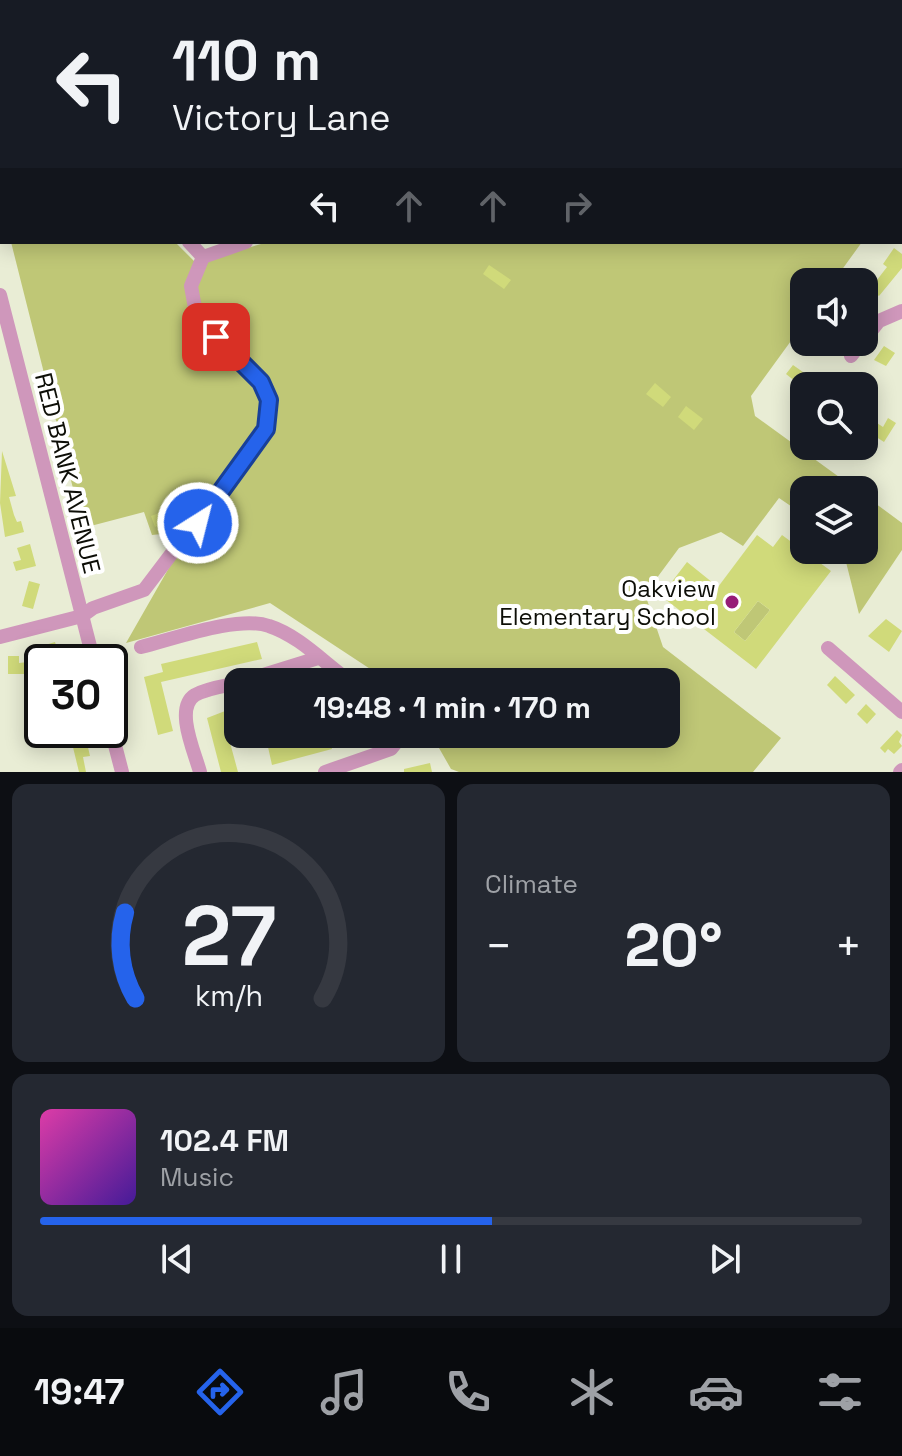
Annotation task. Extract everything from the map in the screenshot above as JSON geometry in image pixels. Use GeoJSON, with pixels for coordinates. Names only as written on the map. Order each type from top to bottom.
{"type":"FeatureCollection","features":[{"type":"Feature","properties":{"kind":"street"},"geometry":{"type":"LineString","coordinates":[[191,244],[203,257]]}},
{"type":"Feature","properties":{"kind":"street"},"geometry":{"type":"LineString","coordinates":[[0,637],[82,616],[93,608],[144,590],[266,429],[269,400],[261,382],[233,355],[195,308],[191,286],[203,257],[240,244]]}},
{"type":"Feature","properties":{"kind":"street","name":"RED BANK AVENUE"},"geometry":{"type":"LineString","coordinates":[[0,295],[4,329],[89,644]]}},
{"type":"Feature","properties":{"kind":"street"},"geometry":{"type":"LineString","coordinates":[[878,322],[902,311]]}},
{"type":"Feature","properties":{"kind":"street"},"geometry":{"type":"LineString","coordinates":[[141,647],[247,622],[268,625],[294,639],[332,668]]}},
{"type":"Feature","properties":{"kind":"street"},"geometry":{"type":"LineString","coordinates":[[828,648],[902,712]]}},
{"type":"Feature","properties":{"kind":"street"},"geometry":{"type":"LineString","coordinates":[[285,668],[318,658]]}},
{"type":"Feature","properties":{"kind":"street"},"geometry":{"type":"LineString","coordinates":[[200,772],[185,714],[187,702],[195,695],[224,686]]}},
{"type":"Feature","properties":{"kind":"street"},"geometry":{"type":"LineString","coordinates":[[116,748],[122,772]]}},
{"type":"Feature","properties":{"kind":"street"},"geometry":{"type":"LineString","coordinates":[[322,771],[392,748]]}},
{"type":"Feature","properties":{"kind":"green space"},"geometry":{"type":"Polygon","coordinates":[[[12,244],[177,244],[196,263],[261,244],[861,244],[843,268],[790,268],[790,342],[751,396],[755,416],[790,441],[790,460],[816,460],[838,476],[790,476],[790,505],[779,498],[743,546],[721,532],[679,548],[645,594],[663,647],[781,738],[753,772],[459,772],[451,769],[439,748],[680,748],[680,668],[369,668],[270,603],[126,643],[190,531],[152,535],[144,512],[83,528],[12,244]]]}},
{"type":"Feature","properties":{"kind":"green space"},"geometry":{"type":"Polygon","coordinates":[[[878,505],[902,523],[902,550],[859,614],[846,564],[878,564],[878,505]]]}},
{"type":"Feature","properties":{"kind":"green space"},"geometry":{"type":"Polygon","coordinates":[[[758,601],[770,610],[745,641],[734,632],[758,601]]]}},
{"type":"Feature","properties":{"kind":"building"},"geometry":{"type":"Polygon","coordinates":[[[894,248],[902,254],[902,268],[879,296],[878,279],[887,267],[883,264],[894,248]]]}},
{"type":"Feature","properties":{"kind":"building"},"geometry":{"type":"Polygon","coordinates":[[[489,265],[511,280],[504,289],[483,274],[489,265]]]}},
{"type":"Feature","properties":{"kind":"building"},"geometry":{"type":"Polygon","coordinates":[[[884,346],[895,353],[886,366],[874,360],[884,346]]]}},
{"type":"Feature","properties":{"kind":"building"},"geometry":{"type":"Polygon","coordinates":[[[793,365],[803,372],[790,372],[790,377],[786,374],[793,365]]]}},
{"type":"Feature","properties":{"kind":"building"},"geometry":{"type":"Polygon","coordinates":[[[655,383],[671,397],[663,407],[646,394],[655,383]]]}},
{"type":"Feature","properties":{"kind":"building"},"geometry":{"type":"Polygon","coordinates":[[[686,406],[703,419],[694,430],[678,417],[686,406]]]}},
{"type":"Feature","properties":{"kind":"building"},"geometry":{"type":"Polygon","coordinates":[[[888,418],[896,423],[884,442],[878,438],[878,424],[883,427],[888,418]]]}},
{"type":"Feature","properties":{"kind":"building"},"geometry":{"type":"Polygon","coordinates":[[[2,451],[16,496],[9,497],[17,522],[21,521],[24,532],[5,537],[0,503],[2,451]]]}},
{"type":"Feature","properties":{"kind":"building"},"geometry":{"type":"Polygon","coordinates":[[[170,509],[174,520],[155,527],[151,516],[170,509]]]}},
{"type":"Feature","properties":{"kind":"building","name":"Oakview Elementary School"},"geometry":{"type":"Polygon","coordinates":[[[757,535],[773,547],[782,535],[790,541],[790,564],[821,564],[831,571],[756,669],[661,596],[687,562],[718,587],[757,535]],[[758,601],[734,632],[745,641],[770,610],[758,601]]]}},
{"type":"Feature","properties":{"kind":"building"},"geometry":{"type":"Polygon","coordinates":[[[30,544],[36,566],[16,571],[13,562],[21,560],[17,548],[30,544]]]}},
{"type":"Feature","properties":{"kind":"building"},"geometry":{"type":"Polygon","coordinates":[[[29,581],[40,584],[33,609],[22,606],[29,581]]]}},
{"type":"Feature","properties":{"kind":"building"},"geometry":{"type":"Polygon","coordinates":[[[886,619],[902,631],[889,652],[868,636],[886,619]]]}},
{"type":"Feature","properties":{"kind":"building"},"geometry":{"type":"Polygon","coordinates":[[[257,642],[262,659],[161,682],[173,731],[158,735],[144,677],[163,672],[161,664],[257,642]]]}},
{"type":"Feature","properties":{"kind":"building"},"geometry":{"type":"Polygon","coordinates":[[[8,656],[19,656],[19,663],[24,662],[24,674],[8,674],[8,656]]]}},
{"type":"Feature","properties":{"kind":"building"},"geometry":{"type":"Polygon","coordinates":[[[835,676],[855,695],[846,704],[827,685],[835,676]]]}},
{"type":"Feature","properties":{"kind":"building"},"geometry":{"type":"Polygon","coordinates":[[[866,704],[876,714],[867,724],[857,714],[866,704]]]}},
{"type":"Feature","properties":{"kind":"building"},"geometry":{"type":"Polygon","coordinates":[[[224,711],[224,748],[231,748],[238,772],[221,772],[207,718],[224,711]]]}},
{"type":"Feature","properties":{"kind":"building"},"geometry":{"type":"Polygon","coordinates":[[[897,730],[902,735],[899,742],[902,746],[894,754],[888,749],[885,753],[880,748],[897,730]]]}},
{"type":"Feature","properties":{"kind":"building"},"geometry":{"type":"Polygon","coordinates":[[[73,748],[88,748],[90,756],[83,757],[86,772],[79,772],[73,748]]]}},
{"type":"Feature","properties":{"kind":"building"},"geometry":{"type":"Polygon","coordinates":[[[268,748],[332,748],[332,749],[272,765],[268,748]]]}},
{"type":"Feature","properties":{"kind":"building"},"geometry":{"type":"Polygon","coordinates":[[[430,763],[432,772],[404,772],[404,769],[430,763]]]}},
{"type":"Feature","properties":{"kind":"place","name":"Oakview Elementary School"},"geometry":{"type":"Point","coordinates":[732,602]}},
{"type":"Feature","properties":{"kind":"route"},"geometry":{"type":"LineString","coordinates":[[198,523],[266,429],[269,400],[261,382],[216,337]]}}]}
